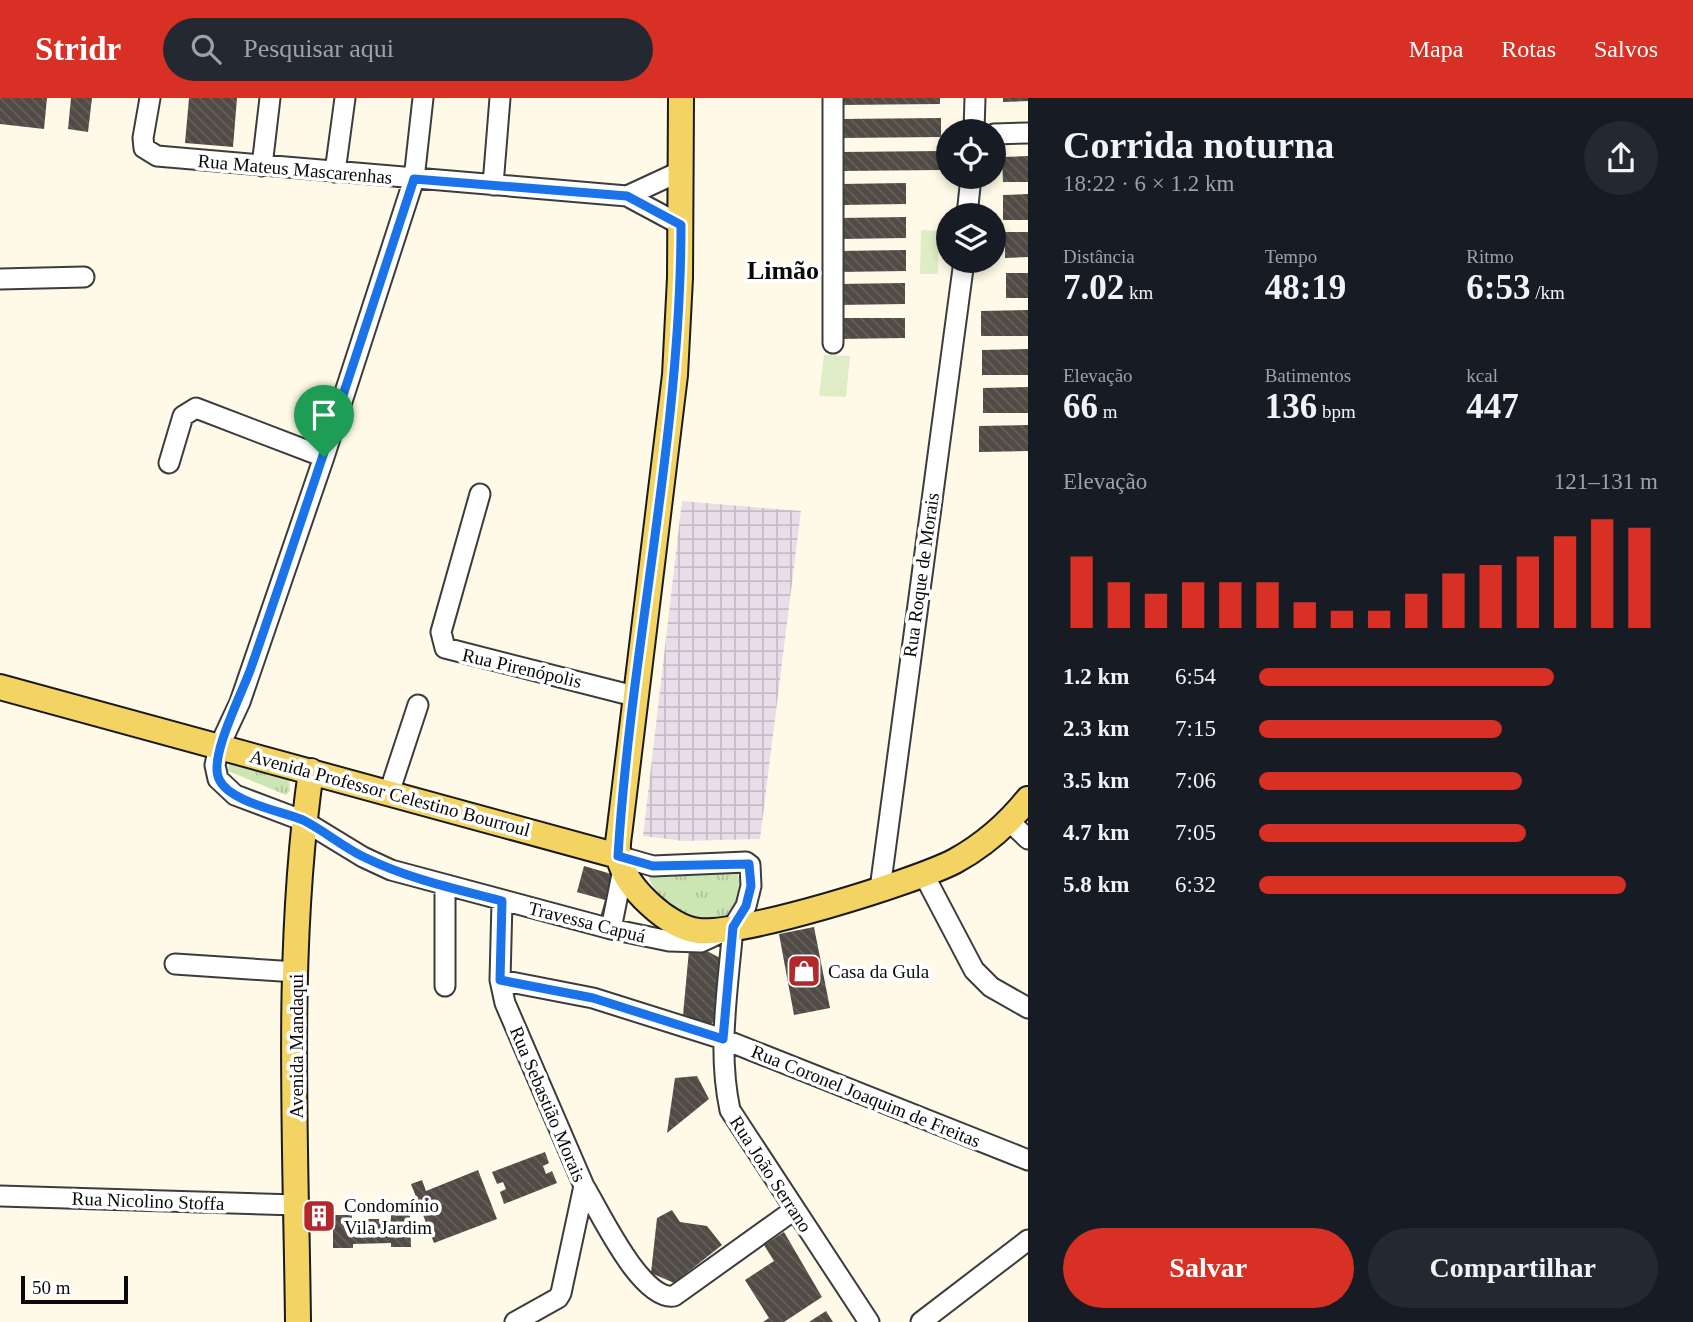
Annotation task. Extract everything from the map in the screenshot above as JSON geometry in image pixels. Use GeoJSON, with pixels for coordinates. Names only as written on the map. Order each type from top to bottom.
{"type":"FeatureCollection","features":[{"type":"Feature","properties":{"kind":"main road"},"geometry":{"type":"LineString","coordinates":[[620,862],[634,696],[675,375],[681,225],[681,98]]}},
{"type":"Feature","properties":{"kind":"main road","name":"Avenida Professor Celestino Bourroul"},"geometry":{"type":"LineString","coordinates":[[0,687],[389,793],[620,862]]}},
{"type":"Feature","properties":{"kind":"main road","name":"Avenida Mandaqui"},"geometry":{"type":"LineString","coordinates":[[298,1322],[296,972],[304,821],[311,771]]}},
{"type":"Feature","properties":{"kind":"main road"},"geometry":{"type":"LineString","coordinates":[[733,927],[924,875],[957,860],[1010,822],[1028,799]]}},
{"type":"Feature","properties":{"kind":"main road","name":"Travessa Capuá"},"geometry":{"type":"LineString","coordinates":[[620,862],[667,920],[689,929],[706,932],[733,927]]}},
{"type":"Feature","properties":{"kind":"street","name":"Rua Mateus Mascarenhas"},"geometry":{"type":"LineString","coordinates":[[150,98],[143,138],[144,148],[157,156],[627,196],[681,225]]}},
{"type":"Feature","properties":{"kind":"street"},"geometry":{"type":"LineString","coordinates":[[262,166],[270,98]]}},
{"type":"Feature","properties":{"kind":"street"},"geometry":{"type":"LineString","coordinates":[[335,172],[345,98]]}},
{"type":"Feature","properties":{"kind":"street"},"geometry":{"type":"LineString","coordinates":[[219,747],[240,702],[324,457],[414,179],[423,98]]}},
{"type":"Feature","properties":{"kind":"street"},"geometry":{"type":"LineString","coordinates":[[493,185],[500,98]]}},
{"type":"Feature","properties":{"kind":"street"},"geometry":{"type":"LineString","coordinates":[[833,98],[833,343]]}},
{"type":"Feature","properties":{"kind":"street"},"geometry":{"type":"LineString","coordinates":[[974,119],[975,98]]}},
{"type":"Feature","properties":{"kind":"street"},"geometry":{"type":"LineString","coordinates":[[1006,134],[1028,133]]}},
{"type":"Feature","properties":{"kind":"street","name":"Rua Mateus Mascarenhas"},"geometry":{"type":"LineString","coordinates":[[627,196],[681,172]]}},
{"type":"Feature","properties":{"kind":"street","name":"Rua Roque de Morais"},"geometry":{"type":"LineString","coordinates":[[880,889],[962,273]]}},
{"type":"Feature","properties":{"kind":"street"},"geometry":{"type":"LineString","coordinates":[[0,279],[84,277]]}},
{"type":"Feature","properties":{"kind":"street"},"geometry":{"type":"LineString","coordinates":[[169,463],[183,416],[196,408],[324,457]]}},
{"type":"Feature","properties":{"kind":"street","name":"Rua Pirenópolis"},"geometry":{"type":"LineString","coordinates":[[480,494],[441,632],[445,648],[634,696]]}},
{"type":"Feature","properties":{"kind":"street"},"geometry":{"type":"LineString","coordinates":[[389,793],[418,705]]}},
{"type":"Feature","properties":{"kind":"street","name":"Travessa Capuá"},"geometry":{"type":"LineString","coordinates":[[219,747],[215,765],[223,786],[260,806],[304,821],[373,861],[445,886],[502,901],[611,929],[690,944],[715,938],[733,927]]}},
{"type":"Feature","properties":{"kind":"street"},"geometry":{"type":"LineString","coordinates":[[1010,822],[1028,839]]}},
{"type":"Feature","properties":{"kind":"street"},"geometry":{"type":"LineString","coordinates":[[611,929],[620,862],[653,866],[749,864],[751,886],[746,906],[733,927]]}},
{"type":"Feature","properties":{"kind":"street"},"geometry":{"type":"LineString","coordinates":[[924,875],[974,970],[991,987],[1028,1008]]}},
{"type":"Feature","properties":{"kind":"street"},"geometry":{"type":"LineString","coordinates":[[445,886],[445,986]]}},
{"type":"Feature","properties":{"kind":"street","name":"Rua Sebastião Morais"},"geometry":{"type":"LineString","coordinates":[[502,901],[500,980],[505,1003],[584,1186],[561,1293],[523,1320]]}},
{"type":"Feature","properties":{"kind":"street","name":"Rua João Serrano"},"geometry":{"type":"LineString","coordinates":[[733,927],[723,1039],[723,1080],[730,1111],[869,1322]]}},
{"type":"Feature","properties":{"kind":"street"},"geometry":{"type":"LineString","coordinates":[[175,964],[296,972]]}},
{"type":"Feature","properties":{"kind":"street","name":"Rua Coronel Joaquim de Freitas"},"geometry":{"type":"LineString","coordinates":[[500,980],[593,998],[723,1039],[1028,1160]]}},
{"type":"Feature","properties":{"kind":"street"},"geometry":{"type":"LineString","coordinates":[[584,1186],[643,1281],[668,1297],[674,1296],[794,1210]]}},
{"type":"Feature","properties":{"kind":"street","name":"Rua Nicolino Stoffa"},"geometry":{"type":"LineString","coordinates":[[0,1196],[297,1205]]}},
{"type":"Feature","properties":{"kind":"street"},"geometry":{"type":"LineString","coordinates":[[921,1322],[1028,1240]]}},
{"type":"Feature","properties":{"kind":"shaded area"},"geometry":{"type":"Polygon","coordinates":[[[682,501],[801,511],[760,839],[683,841],[643,836],[682,501]]]}},
{"type":"Feature","properties":{"kind":"green space"},"geometry":{"type":"Polygon","coordinates":[[[921,230],[936,231],[938,274],[920,274],[921,230]]]}},
{"type":"Feature","properties":{"kind":"green space"},"geometry":{"type":"Polygon","coordinates":[[[824,355],[850,356],[846,397],[819,396],[824,355]]]}},
{"type":"Feature","properties":{"kind":"green space"},"geometry":{"type":"Polygon","coordinates":[[[229,762],[289,779],[290,791],[286,795],[228,771],[229,762]]]}},
{"type":"Feature","properties":{"kind":"green space"},"geometry":{"type":"Polygon","coordinates":[[[651,870],[737,872],[741,886],[740,911],[726,926],[668,912],[649,879],[651,870]]]}},
{"type":"Feature","properties":{"kind":"building"},"geometry":{"type":"Polygon","coordinates":[[[0,98],[47,98],[44,129],[0,124],[0,98]]]}},
{"type":"Feature","properties":{"kind":"building"},"geometry":{"type":"Polygon","coordinates":[[[71,98],[92,98],[88,132],[68,129],[71,98]]]}},
{"type":"Feature","properties":{"kind":"building"},"geometry":{"type":"Polygon","coordinates":[[[189,98],[237,98],[233,147],[185,143],[189,98]]]}},
{"type":"Feature","properties":{"kind":"building"},"geometry":{"type":"Polygon","coordinates":[[[840,98],[940,98],[940,104],[840,105],[840,98]]]}},
{"type":"Feature","properties":{"kind":"building"},"geometry":{"type":"Polygon","coordinates":[[[1003,98],[1028,98],[1028,101],[1003,102],[1003,98]]]}},
{"type":"Feature","properties":{"kind":"building"},"geometry":{"type":"Polygon","coordinates":[[[941,118],[936,119],[936,137],[840,138],[840,119],[941,118]]]}},
{"type":"Feature","properties":{"kind":"building"},"geometry":{"type":"Polygon","coordinates":[[[936,151],[936,170],[841,171],[841,152],[936,151]]]}},
{"type":"Feature","properties":{"kind":"building"},"geometry":{"type":"Polygon","coordinates":[[[1028,156],[1028,182],[1006,182],[1006,157],[1028,156]]]}},
{"type":"Feature","properties":{"kind":"building"},"geometry":{"type":"Polygon","coordinates":[[[906,183],[906,204],[840,205],[840,184],[906,183]]]}},
{"type":"Feature","properties":{"kind":"building"},"geometry":{"type":"Polygon","coordinates":[[[1028,194],[1028,220],[1006,220],[1003,195],[1028,194]]]}},
{"type":"Feature","properties":{"kind":"building"},"geometry":{"type":"Polygon","coordinates":[[[906,217],[906,238],[840,239],[840,218],[906,217]]]}},
{"type":"Feature","properties":{"kind":"building"},"geometry":{"type":"Polygon","coordinates":[[[1006,232],[1028,232],[1028,257],[1006,258],[1006,232]]]}},
{"type":"Feature","properties":{"kind":"building"},"geometry":{"type":"Polygon","coordinates":[[[906,250],[906,271],[839,272],[839,251],[906,250]]]}},
{"type":"Feature","properties":{"kind":"building"},"geometry":{"type":"Polygon","coordinates":[[[1006,273],[1028,273],[1028,298],[1006,298],[1006,273]]]}},
{"type":"Feature","properties":{"kind":"building"},"geometry":{"type":"Polygon","coordinates":[[[905,283],[905,304],[838,305],[838,284],[905,283]]]}},
{"type":"Feature","properties":{"kind":"building"},"geometry":{"type":"Polygon","coordinates":[[[1028,310],[1028,336],[981,336],[981,311],[1028,310]]]}},
{"type":"Feature","properties":{"kind":"building"},"geometry":{"type":"Polygon","coordinates":[[[838,318],[905,318],[905,338],[838,339],[838,318]]]}},
{"type":"Feature","properties":{"kind":"building"},"geometry":{"type":"Polygon","coordinates":[[[1028,349],[1028,375],[982,375],[982,350],[1028,349]]]}},
{"type":"Feature","properties":{"kind":"building"},"geometry":{"type":"Polygon","coordinates":[[[1028,387],[1028,413],[983,413],[983,388],[1028,387]]]}},
{"type":"Feature","properties":{"kind":"building"},"geometry":{"type":"Polygon","coordinates":[[[1028,425],[1028,451],[979,452],[979,426],[1028,425]]]}},
{"type":"Feature","properties":{"kind":"building"},"geometry":{"type":"Polygon","coordinates":[[[584,866],[615,875],[608,919],[600,917],[605,900],[577,892],[584,866]]]}},
{"type":"Feature","properties":{"kind":"building","name":"Casa da Gula"},"geometry":{"type":"Polygon","coordinates":[[[814,927],[830,1008],[794,1015],[779,934],[814,927]]]}},
{"type":"Feature","properties":{"kind":"building"},"geometry":{"type":"Polygon","coordinates":[[[689,950],[707,951],[720,958],[718,1020],[708,1025],[683,1015],[689,950]]]}},
{"type":"Feature","properties":{"kind":"building"},"geometry":{"type":"Polygon","coordinates":[[[697,1076],[709,1099],[667,1133],[675,1078],[697,1076]]]}},
{"type":"Feature","properties":{"kind":"building"},"geometry":{"type":"Polygon","coordinates":[[[545,1152],[549,1163],[543,1166],[546,1174],[552,1171],[557,1183],[504,1204],[500,1192],[506,1189],[503,1182],[497,1184],[492,1172],[545,1152]]]}},
{"type":"Feature","properties":{"kind":"building"},"geometry":{"type":"Polygon","coordinates":[[[478,1170],[497,1219],[434,1243],[411,1184],[422,1180],[426,1191],[478,1170]]]}},
{"type":"Feature","properties":{"kind":"building"},"geometry":{"type":"Polygon","coordinates":[[[672,1210],[680,1222],[707,1226],[722,1245],[674,1283],[651,1273],[657,1218],[672,1210]]]}},
{"type":"Feature","properties":{"kind":"building","name":"Condomínio Vila Jardim"},"geometry":{"type":"Polygon","coordinates":[[[315,1212],[323,1212],[323,1226],[315,1226],[315,1212]]]}},
{"type":"Feature","properties":{"kind":"building"},"geometry":{"type":"Polygon","coordinates":[[[391,1214],[410,1214],[411,1247],[391,1247],[391,1243],[353,1244],[353,1248],[333,1248],[333,1215],[352,1215],[352,1219],[391,1219],[391,1214]]]}},
{"type":"Feature","properties":{"kind":"building"},"geometry":{"type":"Polygon","coordinates":[[[784,1232],[822,1297],[784,1322],[763,1322],[769,1318],[745,1280],[774,1261],[764,1245],[784,1232]]]}},
{"type":"Feature","properties":{"kind":"building"},"geometry":{"type":"Polygon","coordinates":[[[826,1311],[833,1322],[809,1322],[826,1311]]]}},
{"type":"Feature","properties":{"kind":"place","name":"Casa da Gula"},"geometry":{"type":"Point","coordinates":[804,971]}},
{"type":"Feature","properties":{"kind":"place","name":"Condomínio Vila Jardim"},"geometry":{"type":"Point","coordinates":[319,1216]}},
{"type":"Feature","properties":{"kind":"district","name":"Limão"},"geometry":{"type":"Point","coordinates":[783,270]}},
{"type":"Feature","properties":{"kind":"route"},"geometry":{"type":"LineString","coordinates":[[414,179],[627,196],[681,225],[675,375],[634,696],[618,856],[631,862],[653,866],[749,864],[751,886],[746,906],[733,927],[723,1039],[593,998],[500,980],[502,901],[391,870],[363,857],[304,821],[235,795],[218,779],[215,765],[219,747],[240,702],[324,457],[414,179]]}}]}
